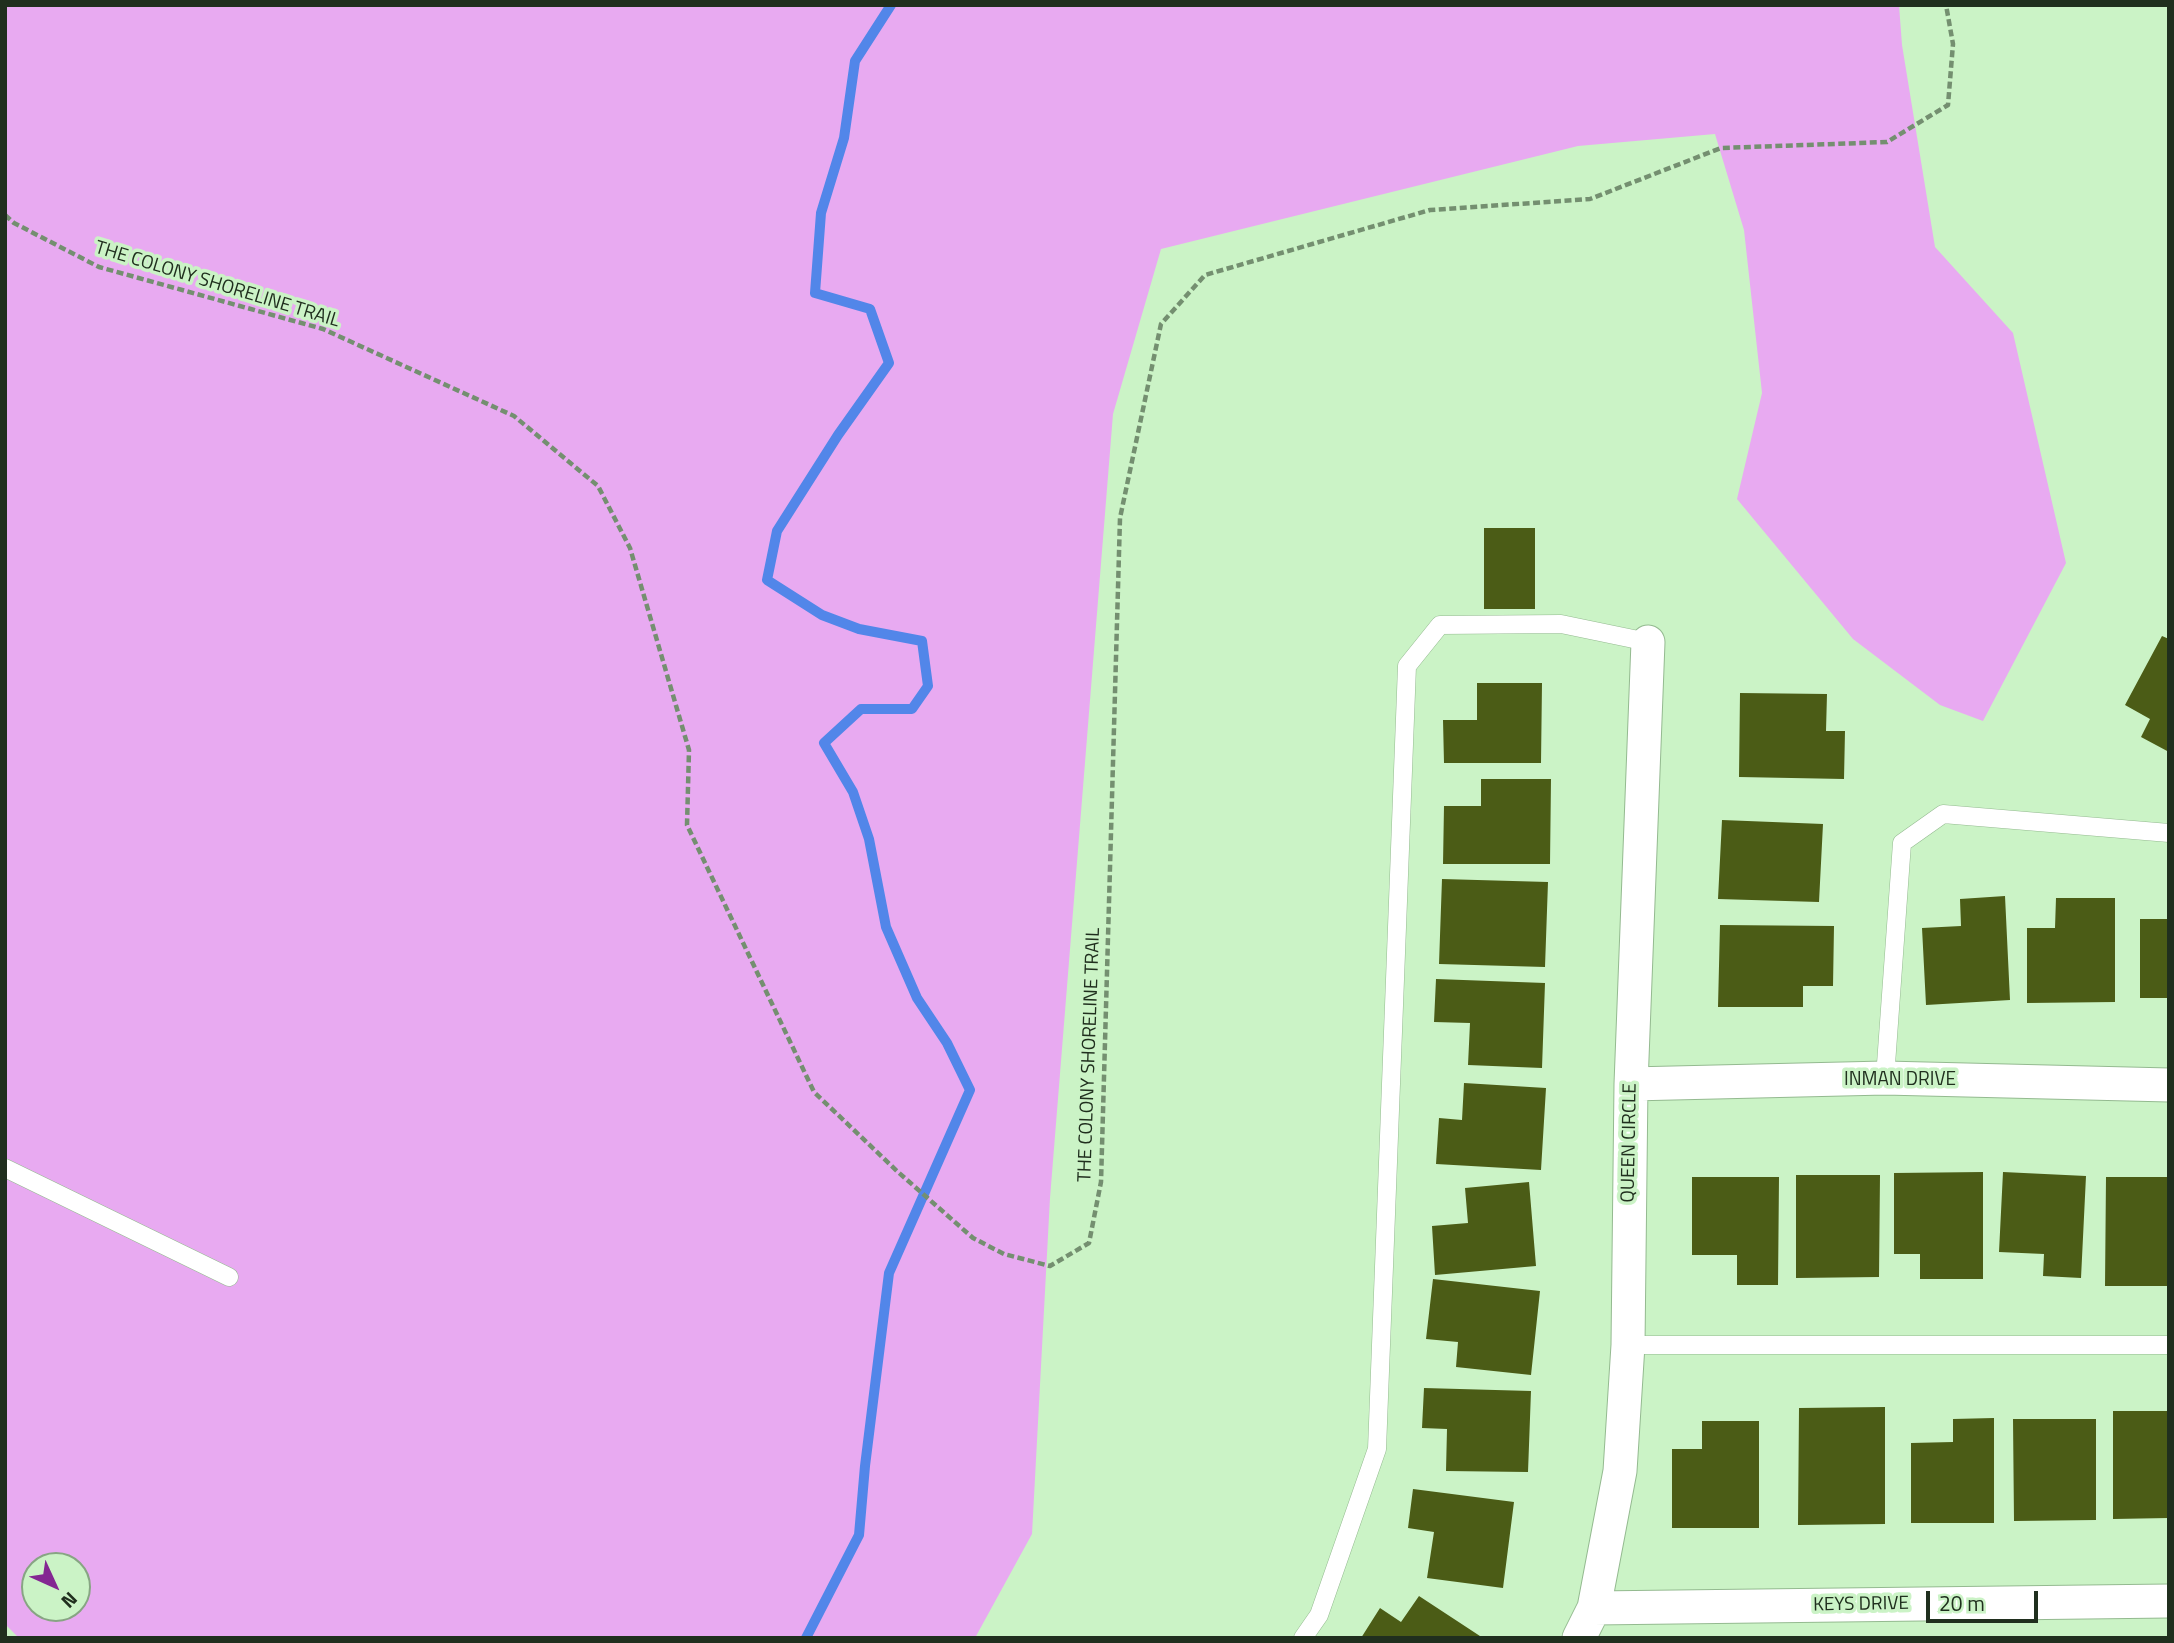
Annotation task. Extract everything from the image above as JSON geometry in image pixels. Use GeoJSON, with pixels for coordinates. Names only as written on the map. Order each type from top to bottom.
{"type":"FeatureCollection","features":[{"type":"Feature","properties":{"kind":"street","name":"QUEEN CIRCLE"},"geometry":{"type":"LineString","coordinates":[[1579,1638],[1594,1608],[1620,1471],[1628,1345],[1631,1084],[1648,642]]}},
{"type":"Feature","properties":{"kind":"street","name":"INMAN DRIVE"},"geometry":{"type":"LineString","coordinates":[[1631,1084],[1885,1078],[2169,1085]]}},
{"type":"Feature","properties":{"kind":"street","name":"KEYS DRIVE"},"geometry":{"type":"LineString","coordinates":[[1594,1608],[2169,1601]]}},
{"type":"Feature","properties":{"kind":"lane"},"geometry":{"type":"LineString","coordinates":[[1303,1638],[1320,1615],[1377,1449],[1407,666],[1440,625],[1561,624],[1648,642]]}},
{"type":"Feature","properties":{"kind":"lane"},"geometry":{"type":"LineString","coordinates":[[1885,1078],[1902,843],[1944,814],[2169,833]]}},
{"type":"Feature","properties":{"kind":"lane"},"geometry":{"type":"LineString","coordinates":[[5,1168],[229,1277]]}},
{"type":"Feature","properties":{"kind":"lane"},"geometry":{"type":"LineString","coordinates":[[1628,1345],[2169,1345]]}},
{"type":"Feature","properties":{"kind":"path","name":"THE COLONY SHORELINE TRAIL"},"geometry":{"type":"LineString","coordinates":[[5,215],[14,223],[99,267],[323,328],[514,416],[598,486],[630,548],[689,750],[687,825],[814,1092],[898,1172],[973,1238],[1004,1254],[1050,1266],[1088,1243],[1101,1182],[1120,518],[1161,324],[1205,275],[1430,210],[1590,199],[1721,148],[1887,142],[1948,105],[1953,44],[1946,5]]}},
{"type":"Feature","properties":{"kind":"shaded area"},"geometry":{"type":"Polygon","coordinates":[[[5,5],[1899,5],[1902,45],[1935,247],[2013,333],[2066,563],[1983,721],[1940,705],[1853,639],[1737,499],[1762,393],[1744,230],[1715,134],[1578,146],[1161,249],[1113,414],[1050,1198],[1032,1534],[975,1638],[19,1638],[5,1624],[5,5]]]}},
{"type":"Feature","properties":{"kind":"building"},"geometry":{"type":"Polygon","coordinates":[[[1484,528],[1535,528],[1535,609],[1484,609],[1484,528]]]}},
{"type":"Feature","properties":{"kind":"building"},"geometry":{"type":"Polygon","coordinates":[[[2162,636],[2169,639],[2169,752],[2141,737],[2150,719],[2125,705],[2162,636]]]}},
{"type":"Feature","properties":{"kind":"building"},"geometry":{"type":"Polygon","coordinates":[[[1477,683],[1542,683],[1541,763],[1444,763],[1443,720],[1477,720],[1477,683]]]}},
{"type":"Feature","properties":{"kind":"building"},"geometry":{"type":"Polygon","coordinates":[[[1740,693],[1827,694],[1826,731],[1845,731],[1844,779],[1739,777],[1740,693]]]}},
{"type":"Feature","properties":{"kind":"building"},"geometry":{"type":"Polygon","coordinates":[[[1481,779],[1551,779],[1550,864],[1443,864],[1444,806],[1481,806],[1481,779]]]}},
{"type":"Feature","properties":{"kind":"building"},"geometry":{"type":"Polygon","coordinates":[[[1722,820],[1823,824],[1819,902],[1718,899],[1722,820]]]}},
{"type":"Feature","properties":{"kind":"building"},"geometry":{"type":"Polygon","coordinates":[[[1442,879],[1548,882],[1545,967],[1439,964],[1442,879]]]}},
{"type":"Feature","properties":{"kind":"building"},"geometry":{"type":"Polygon","coordinates":[[[2005,896],[2010,1000],[1926,1005],[1922,928],[1961,926],[1960,899],[2005,896]]]}},
{"type":"Feature","properties":{"kind":"building"},"geometry":{"type":"Polygon","coordinates":[[[2056,898],[2115,898],[2115,1002],[2027,1003],[2027,928],[2055,928],[2056,898]]]}},
{"type":"Feature","properties":{"kind":"building"},"geometry":{"type":"Polygon","coordinates":[[[2140,919],[2169,919],[2169,998],[2140,998],[2140,919]]]}},
{"type":"Feature","properties":{"kind":"building"},"geometry":{"type":"Polygon","coordinates":[[[1720,925],[1834,926],[1833,986],[1803,986],[1803,1007],[1718,1007],[1720,925]]]}},
{"type":"Feature","properties":{"kind":"building"},"geometry":{"type":"Polygon","coordinates":[[[1436,979],[1545,983],[1542,1068],[1468,1065],[1470,1023],[1434,1022],[1436,979]]]}},
{"type":"Feature","properties":{"kind":"building"},"geometry":{"type":"Polygon","coordinates":[[[1464,1083],[1546,1088],[1541,1170],[1436,1164],[1439,1118],[1462,1120],[1464,1083]]]}},
{"type":"Feature","properties":{"kind":"building"},"geometry":{"type":"Polygon","coordinates":[[[1983,1172],[1983,1279],[1920,1279],[1920,1254],[1894,1254],[1894,1173],[1983,1172]]]}},
{"type":"Feature","properties":{"kind":"building"},"geometry":{"type":"Polygon","coordinates":[[[2003,1172],[2086,1176],[2081,1278],[2043,1276],[2044,1254],[1999,1252],[2003,1172]]]}},
{"type":"Feature","properties":{"kind":"building"},"geometry":{"type":"Polygon","coordinates":[[[1796,1175],[1880,1175],[1879,1277],[1796,1278],[1796,1175]]]}},
{"type":"Feature","properties":{"kind":"building"},"geometry":{"type":"Polygon","coordinates":[[[1692,1177],[1779,1177],[1778,1285],[1737,1285],[1737,1255],[1692,1255],[1692,1177]]]}},
{"type":"Feature","properties":{"kind":"building"},"geometry":{"type":"Polygon","coordinates":[[[2106,1177],[2169,1177],[2169,1286],[2105,1286],[2106,1177]]]}},
{"type":"Feature","properties":{"kind":"building"},"geometry":{"type":"Polygon","coordinates":[[[1529,1182],[1536,1266],[1435,1275],[1432,1226],[1468,1223],[1465,1188],[1529,1182]]]}},
{"type":"Feature","properties":{"kind":"building"},"geometry":{"type":"Polygon","coordinates":[[[1433,1279],[1540,1291],[1531,1375],[1456,1367],[1458,1342],[1426,1339],[1433,1279]]]}},
{"type":"Feature","properties":{"kind":"building"},"geometry":{"type":"Polygon","coordinates":[[[1424,1388],[1531,1391],[1528,1472],[1446,1471],[1447,1429],[1422,1428],[1424,1388]]]}},
{"type":"Feature","properties":{"kind":"building"},"geometry":{"type":"Polygon","coordinates":[[[1885,1407],[1885,1524],[1798,1525],[1799,1408],[1885,1407]]]}},
{"type":"Feature","properties":{"kind":"building"},"geometry":{"type":"Polygon","coordinates":[[[2113,1411],[2169,1411],[2169,1518],[2113,1519],[2113,1411]]]}},
{"type":"Feature","properties":{"kind":"building"},"geometry":{"type":"Polygon","coordinates":[[[1994,1418],[1994,1523],[1911,1523],[1911,1443],[1953,1442],[1953,1419],[1994,1418]]]}},
{"type":"Feature","properties":{"kind":"building"},"geometry":{"type":"Polygon","coordinates":[[[2013,1419],[2096,1419],[2096,1520],[2014,1521],[2013,1419]]]}},
{"type":"Feature","properties":{"kind":"building"},"geometry":{"type":"Polygon","coordinates":[[[1702,1421],[1759,1421],[1759,1528],[1672,1528],[1672,1449],[1702,1449],[1702,1421]]]}},
{"type":"Feature","properties":{"kind":"building"},"geometry":{"type":"Polygon","coordinates":[[[1413,1489],[1514,1502],[1503,1588],[1427,1578],[1434,1532],[1408,1528],[1413,1489]]]}},
{"type":"Feature","properties":{"kind":"building"},"geometry":{"type":"Polygon","coordinates":[[[1419,1596],[1483,1638],[1361,1638],[1380,1608],[1401,1622],[1419,1596]]]}},
{"type":"Feature","properties":{"kind":"waterway"},"geometry":{"type":"LineString","coordinates":[[806,1638],[859,1535],[889,1273],[970,1090],[947,1043],[917,998],[886,927],[869,839],[853,792],[824,743],[861,709],[912,709],[928,686],[922,641],[859,629],[822,615],[767,580],[777,531],[838,435],[889,363],[870,309],[815,293],[821,213],[844,138],[855,61],[891,5]]}}]}
